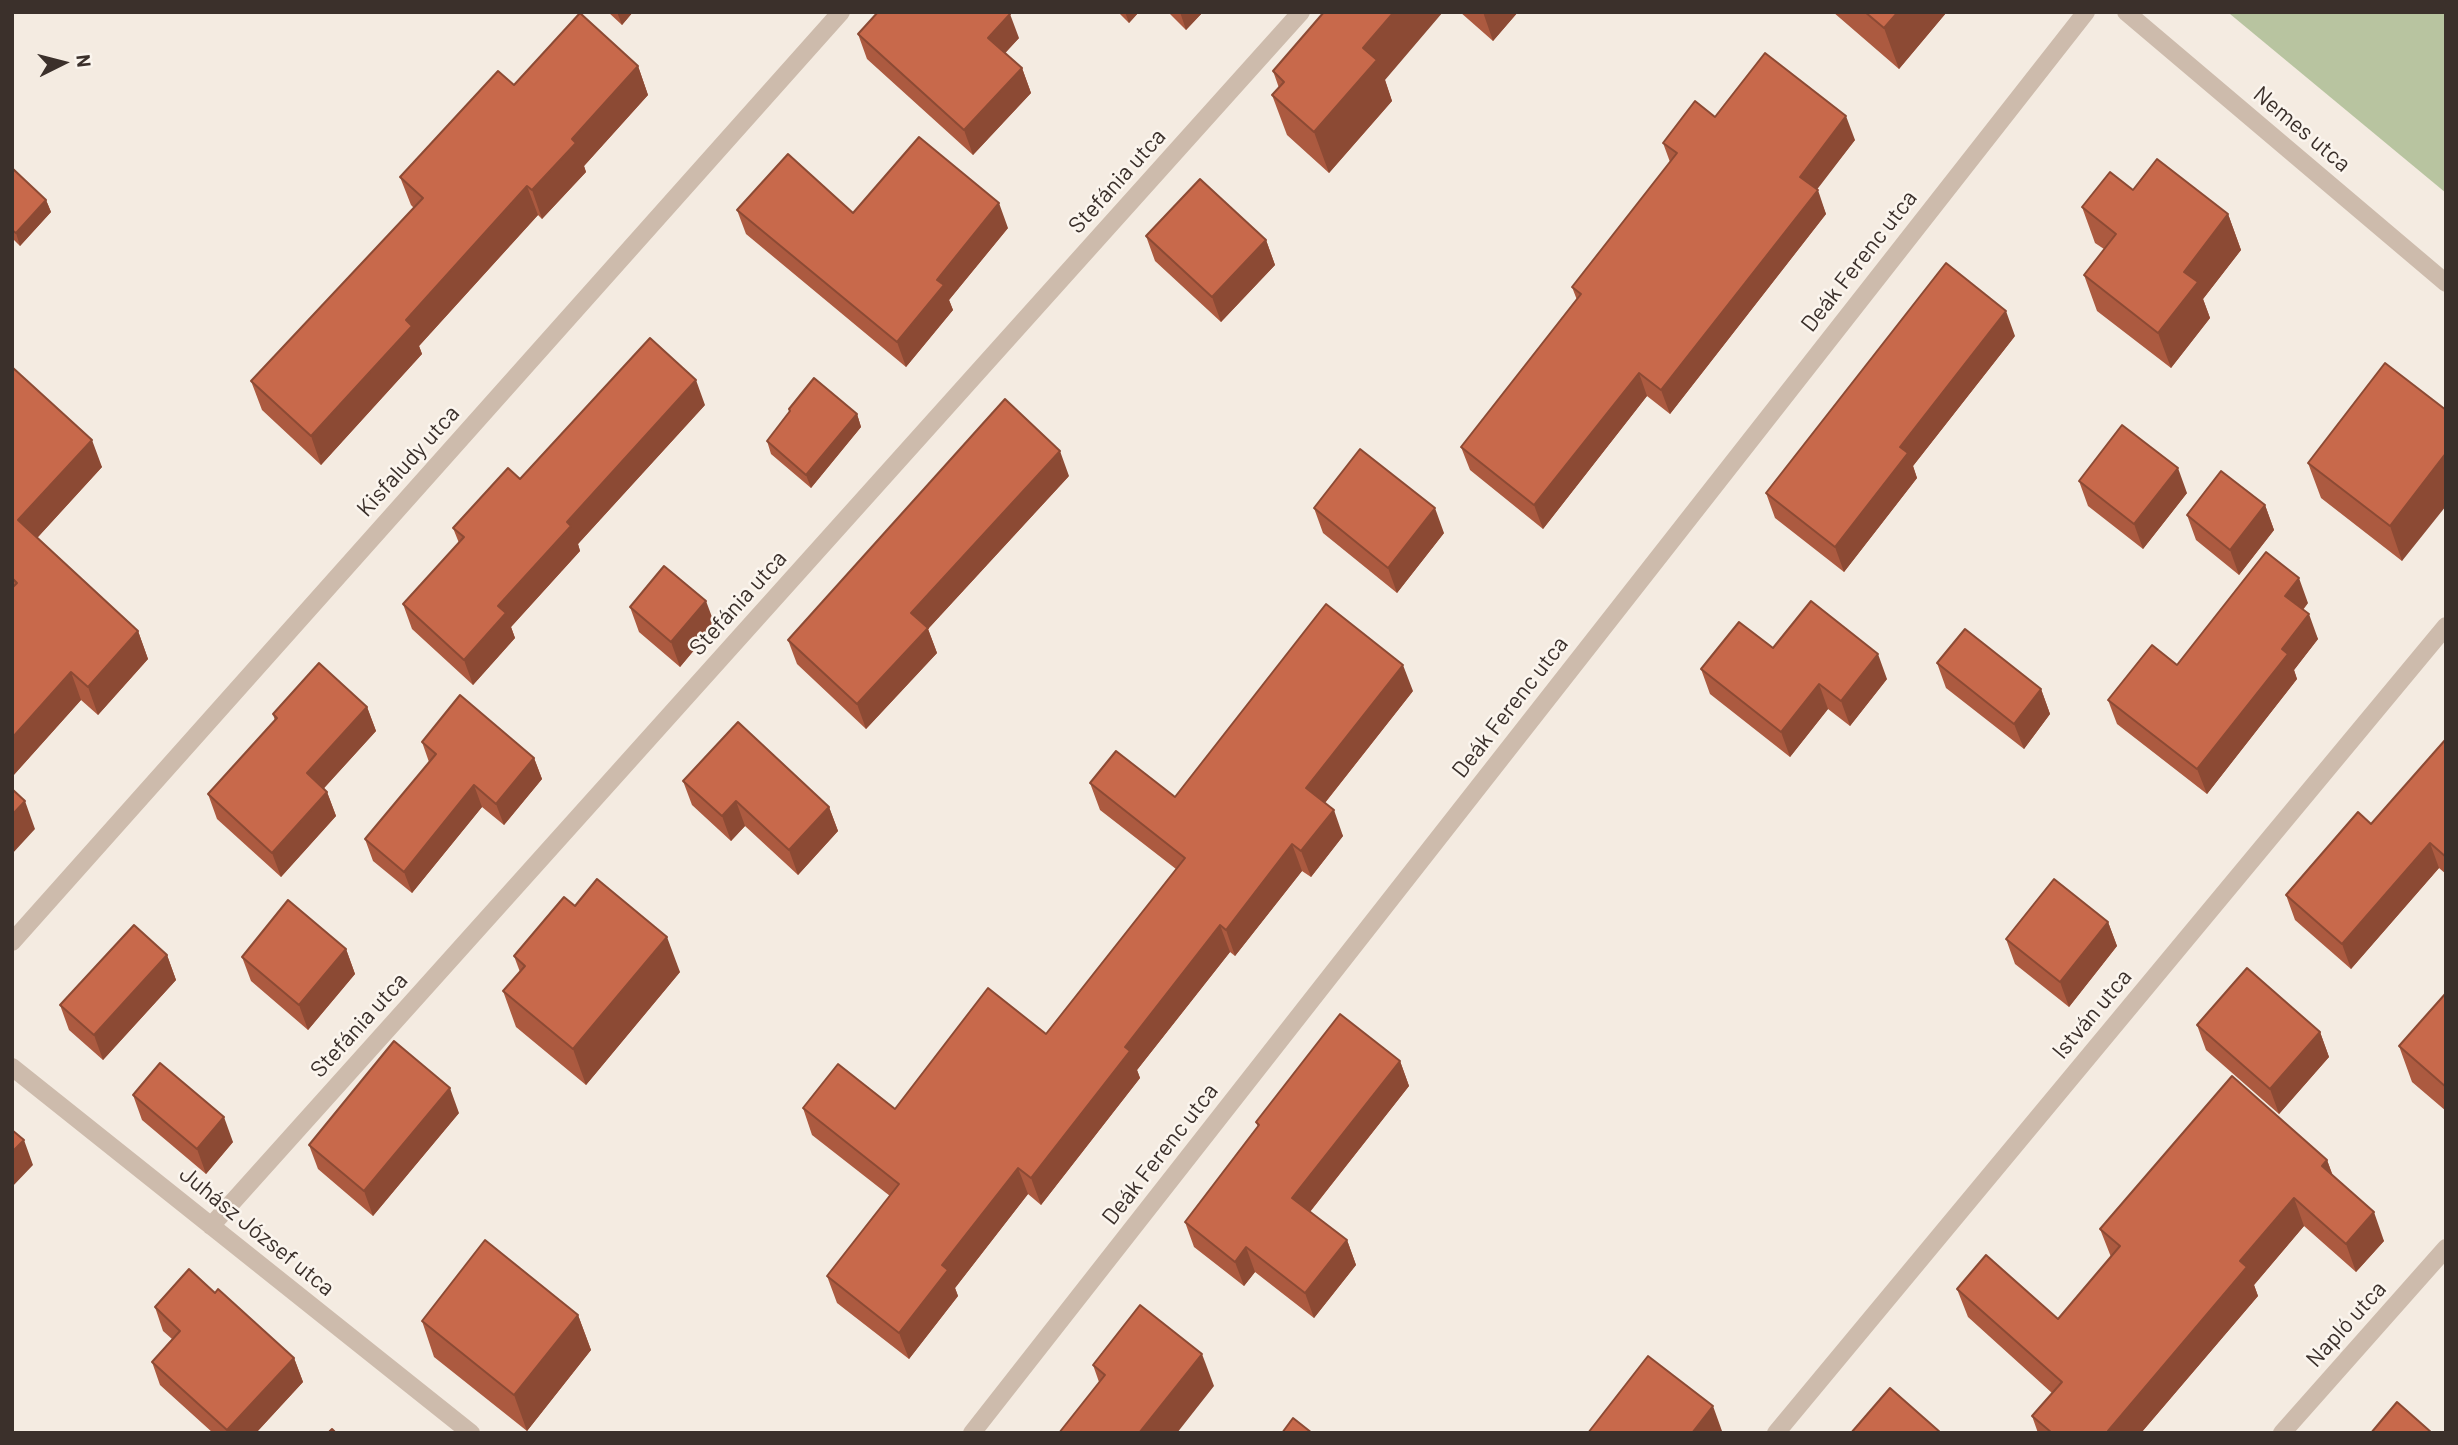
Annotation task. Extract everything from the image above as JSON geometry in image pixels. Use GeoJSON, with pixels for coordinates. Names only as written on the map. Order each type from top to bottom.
{"type":"FeatureCollection","features":[{"type":"Feature","properties":{"kind":"street","name":"Kisfaludy utca"},"geometry":{"type":"LineString","coordinates":[[12,942],[841,12]]}},
{"type":"Feature","properties":{"kind":"street","name":"Stefánia utca"},"geometry":{"type":"LineString","coordinates":[[211,1226],[1301,12]]}},
{"type":"Feature","properties":{"kind":"street","name":"Deák Ferenc utca"},"geometry":{"type":"LineString","coordinates":[[972,1433],[2086,12]]}},
{"type":"Feature","properties":{"kind":"street","name":"Nemes utca"},"geometry":{"type":"LineString","coordinates":[[2126,12],[2446,283]]}},
{"type":"Feature","properties":{"kind":"street","name":"István utca"},"geometry":{"type":"LineString","coordinates":[[1776,1433],[2446,626]]}},
{"type":"Feature","properties":{"kind":"street","name":"Juhász József utca"},"geometry":{"type":"LineString","coordinates":[[12,1067],[471,1433]]}},
{"type":"Feature","properties":{"kind":"street","name":"Napló utca"},"geometry":{"type":"LineString","coordinates":[[2282,1433],[2446,1248]]}},
{"type":"Feature","properties":{"kind":"green space"},"geometry":{"type":"Polygon","coordinates":[[[2446,12],[2446,193],[2230,14],[2446,12]]]}},
{"type":"Feature","properties":{"kind":"building"},"geometry":{"type":"Polygon","coordinates":[[[878,12],[1009,12],[988,38],[1022,68],[964,130],[858,34],[878,12]]]}},
{"type":"Feature","properties":{"kind":"building"},"geometry":{"type":"Polygon","coordinates":[[[1324,12],[1394,12],[1363,48],[1377,60],[1314,132],[1272,95],[1284,82],[1273,71],[1324,12]]]}},
{"type":"Feature","properties":{"kind":"building"},"geometry":{"type":"Polygon","coordinates":[[[1865,12],[1898,12],[1884,28],[1865,12]]]}},
{"type":"Feature","properties":{"kind":"building"},"geometry":{"type":"Polygon","coordinates":[[[580,13],[638,66],[572,139],[576,143],[532,190],[527,186],[406,320],[412,326],[311,436],[251,381],[423,198],[400,177],[498,71],[514,85],[580,13]]]}},
{"type":"Feature","properties":{"kind":"building"},"geometry":{"type":"Polygon","coordinates":[[[1765,53],[1846,116],[1800,177],[1818,190],[1661,390],[1639,373],[1534,505],[1461,447],[1581,294],[1572,287],[1677,153],[1663,143],[1695,101],[1715,117],[1765,53]]]}},
{"type":"Feature","properties":{"kind":"building"},"geometry":{"type":"Polygon","coordinates":[[[919,137],[999,203],[937,280],[944,285],[897,342],[737,210],[788,154],[853,213],[919,137]]]}},
{"type":"Feature","properties":{"kind":"building"},"geometry":{"type":"Polygon","coordinates":[[[2157,159],[2228,214],[2184,272],[2198,282],[2158,333],[2084,275],[2116,234],[2082,207],[2110,172],[2133,190],[2157,159]]]}},
{"type":"Feature","properties":{"kind":"building"},"geometry":{"type":"Polygon","coordinates":[[[12,168],[46,200],[16,233],[12,230],[12,168]]]}},
{"type":"Feature","properties":{"kind":"building"},"geometry":{"type":"Polygon","coordinates":[[[1200,179],[1266,240],[1212,297],[1146,236],[1200,179]]]}},
{"type":"Feature","properties":{"kind":"building"},"geometry":{"type":"Polygon","coordinates":[[[1946,263],[2006,311],[1900,447],[1908,453],[1835,547],[1766,493],[1946,263]]]}},
{"type":"Feature","properties":{"kind":"building"},"geometry":{"type":"Polygon","coordinates":[[[650,338],[696,380],[567,522],[571,526],[498,606],[506,613],[464,660],[403,604],[464,537],[453,528],[508,468],[520,479],[650,338]]]}},
{"type":"Feature","properties":{"kind":"building"},"geometry":{"type":"Polygon","coordinates":[[[2385,363],[2446,410],[2446,453],[2390,526],[2308,463],[2385,363]]]}},
{"type":"Feature","properties":{"kind":"building"},"geometry":{"type":"Polygon","coordinates":[[[12,367],[92,440],[18,520],[138,631],[88,687],[71,672],[12,738],[12,588],[17,583],[12,578],[12,367]]]}},
{"type":"Feature","properties":{"kind":"building"},"geometry":{"type":"Polygon","coordinates":[[[814,378],[857,414],[806,475],[767,441],[814,378]]]}},
{"type":"Feature","properties":{"kind":"building"},"geometry":{"type":"Polygon","coordinates":[[[1005,399],[1060,451],[911,613],[928,628],[857,704],[788,640],[1005,399]]]}},
{"type":"Feature","properties":{"kind":"building"},"geometry":{"type":"Polygon","coordinates":[[[2122,425],[2178,468],[2134,524],[2079,481],[2122,425]]]}},
{"type":"Feature","properties":{"kind":"building"},"geometry":{"type":"Polygon","coordinates":[[[1360,449],[1435,508],[1388,568],[1314,508],[1360,449]]]}},
{"type":"Feature","properties":{"kind":"building"},"geometry":{"type":"Polygon","coordinates":[[[2221,471],[2265,505],[2230,550],[2187,515],[2221,471]]]}},
{"type":"Feature","properties":{"kind":"building"},"geometry":{"type":"Polygon","coordinates":[[[2266,552],[2299,578],[2285,596],[2309,614],[2282,649],[2288,654],[2197,769],[2108,700],[2152,645],[2177,665],[2266,552]]]}},
{"type":"Feature","properties":{"kind":"building"},"geometry":{"type":"Polygon","coordinates":[[[664,566],[706,601],[671,642],[630,607],[664,566]]]}},
{"type":"Feature","properties":{"kind":"building"},"geometry":{"type":"Polygon","coordinates":[[[1811,601],[1878,654],[1841,701],[1819,684],[1781,732],[1701,669],[1739,622],[1773,648],[1811,601]]]}},
{"type":"Feature","properties":{"kind":"building"},"geometry":{"type":"Polygon","coordinates":[[[1326,604],[1403,665],[1306,788],[1334,810],[1301,851],[1292,844],[1226,930],[1220,925],[1125,1047],[1130,1051],[1031,1178],[1018,1168],[942,1265],[948,1270],[899,1333],[827,1276],[899,1184],[803,1108],[838,1064],[895,1109],[988,988],[1046,1034],[1185,858],[1090,783],[1116,751],[1175,797],[1326,604]]]}},
{"type":"Feature","properties":{"kind":"building"},"geometry":{"type":"Polygon","coordinates":[[[1965,629],[2041,689],[2014,724],[1937,663],[1965,629]]]}},
{"type":"Feature","properties":{"kind":"building"},"geometry":{"type":"Polygon","coordinates":[[[319,663],[367,707],[307,773],[327,792],[272,853],[208,794],[277,718],[273,714],[319,663]]]}},
{"type":"Feature","properties":{"kind":"building"},"geometry":{"type":"Polygon","coordinates":[[[460,695],[534,758],[496,804],[474,785],[404,872],[365,839],[436,754],[422,742],[460,695]]]}},
{"type":"Feature","properties":{"kind":"building"},"geometry":{"type":"Polygon","coordinates":[[[738,722],[829,807],[789,850],[736,801],[722,816],[683,781],[738,722]]]}},
{"type":"Feature","properties":{"kind":"building"},"geometry":{"type":"Polygon","coordinates":[[[2446,739],[2446,857],[2430,843],[2342,944],[2286,895],[2358,812],[2371,824],[2446,739]]]}},
{"type":"Feature","properties":{"kind":"building"},"geometry":{"type":"Polygon","coordinates":[[[12,789],[25,801],[12,815],[12,789]]]}},
{"type":"Feature","properties":{"kind":"building"},"geometry":{"type":"Polygon","coordinates":[[[597,879],[667,937],[573,1049],[503,991],[525,966],[514,956],[564,897],[575,906],[597,879]]]}},
{"type":"Feature","properties":{"kind":"building"},"geometry":{"type":"Polygon","coordinates":[[[2054,879],[2108,922],[2060,982],[2006,939],[2054,879]]]}},
{"type":"Feature","properties":{"kind":"building"},"geometry":{"type":"Polygon","coordinates":[[[288,900],[346,949],[299,1005],[242,957],[288,900]]]}},
{"type":"Feature","properties":{"kind":"building"},"geometry":{"type":"Polygon","coordinates":[[[134,925],[167,955],[94,1035],[60,1005],[134,925]]]}},
{"type":"Feature","properties":{"kind":"building"},"geometry":{"type":"Polygon","coordinates":[[[2247,968],[2320,1032],[2270,1089],[2197,1025],[2247,968]]]}},
{"type":"Feature","properties":{"kind":"building"},"geometry":{"type":"Polygon","coordinates":[[[2446,993],[2446,1087],[2399,1046],[2446,993]]]}},
{"type":"Feature","properties":{"kind":"building"},"geometry":{"type":"Polygon","coordinates":[[[1340,1014],[1400,1061],[1292,1198],[1347,1240],[1305,1293],[1246,1247],[1235,1262],[1185,1222],[1259,1125],[1256,1122],[1340,1014]]]}},
{"type":"Feature","properties":{"kind":"building"},"geometry":{"type":"Polygon","coordinates":[[[394,1041],[450,1088],[364,1191],[309,1145],[394,1041]]]}},
{"type":"Feature","properties":{"kind":"building"},"geometry":{"type":"Polygon","coordinates":[[[160,1063],[224,1117],[197,1149],[133,1095],[160,1063]]]}},
{"type":"Feature","properties":{"kind":"building"},"geometry":{"type":"Polygon","coordinates":[[[2232,1076],[2327,1160],[2322,1166],[2374,1212],[2346,1244],[2294,1198],[2240,1261],[2247,1267],[2108,1431],[2110,1433],[2052,1433],[2032,1416],[2062,1382],[1957,1289],[1986,1255],[2058,1319],[2120,1246],[2100,1229],[2232,1076]]]}},
{"type":"Feature","properties":{"kind":"building"},"geometry":{"type":"Polygon","coordinates":[[[12,1130],[24,1140],[12,1152],[12,1130]]]}},
{"type":"Feature","properties":{"kind":"building"},"geometry":{"type":"Polygon","coordinates":[[[485,1240],[578,1315],[514,1395],[422,1321],[485,1240]]]}},
{"type":"Feature","properties":{"kind":"building"},"geometry":{"type":"Polygon","coordinates":[[[189,1269],[215,1293],[218,1289],[294,1358],[227,1430],[152,1362],[180,1331],[155,1307],[189,1269]]]}},
{"type":"Feature","properties":{"kind":"building"},"geometry":{"type":"Polygon","coordinates":[[[1140,1305],[1202,1354],[1139,1433],[1059,1433],[1105,1375],[1093,1365],[1140,1305]]]}},
{"type":"Feature","properties":{"kind":"building"},"geometry":{"type":"Polygon","coordinates":[[[1648,1356],[1713,1406],[1692,1433],[1588,1433],[1648,1356]]]}},
{"type":"Feature","properties":{"kind":"building"},"geometry":{"type":"Polygon","coordinates":[[[1890,1388],[1941,1433],[1851,1433],[1890,1388]]]}},
{"type":"Feature","properties":{"kind":"building"},"geometry":{"type":"Polygon","coordinates":[[[2397,1402],[2432,1433],[2371,1433],[2397,1402]]]}},
{"type":"Feature","properties":{"kind":"building"},"geometry":{"type":"Polygon","coordinates":[[[1293,1418],[1312,1433],[1282,1433],[1293,1418]]]}}]}
